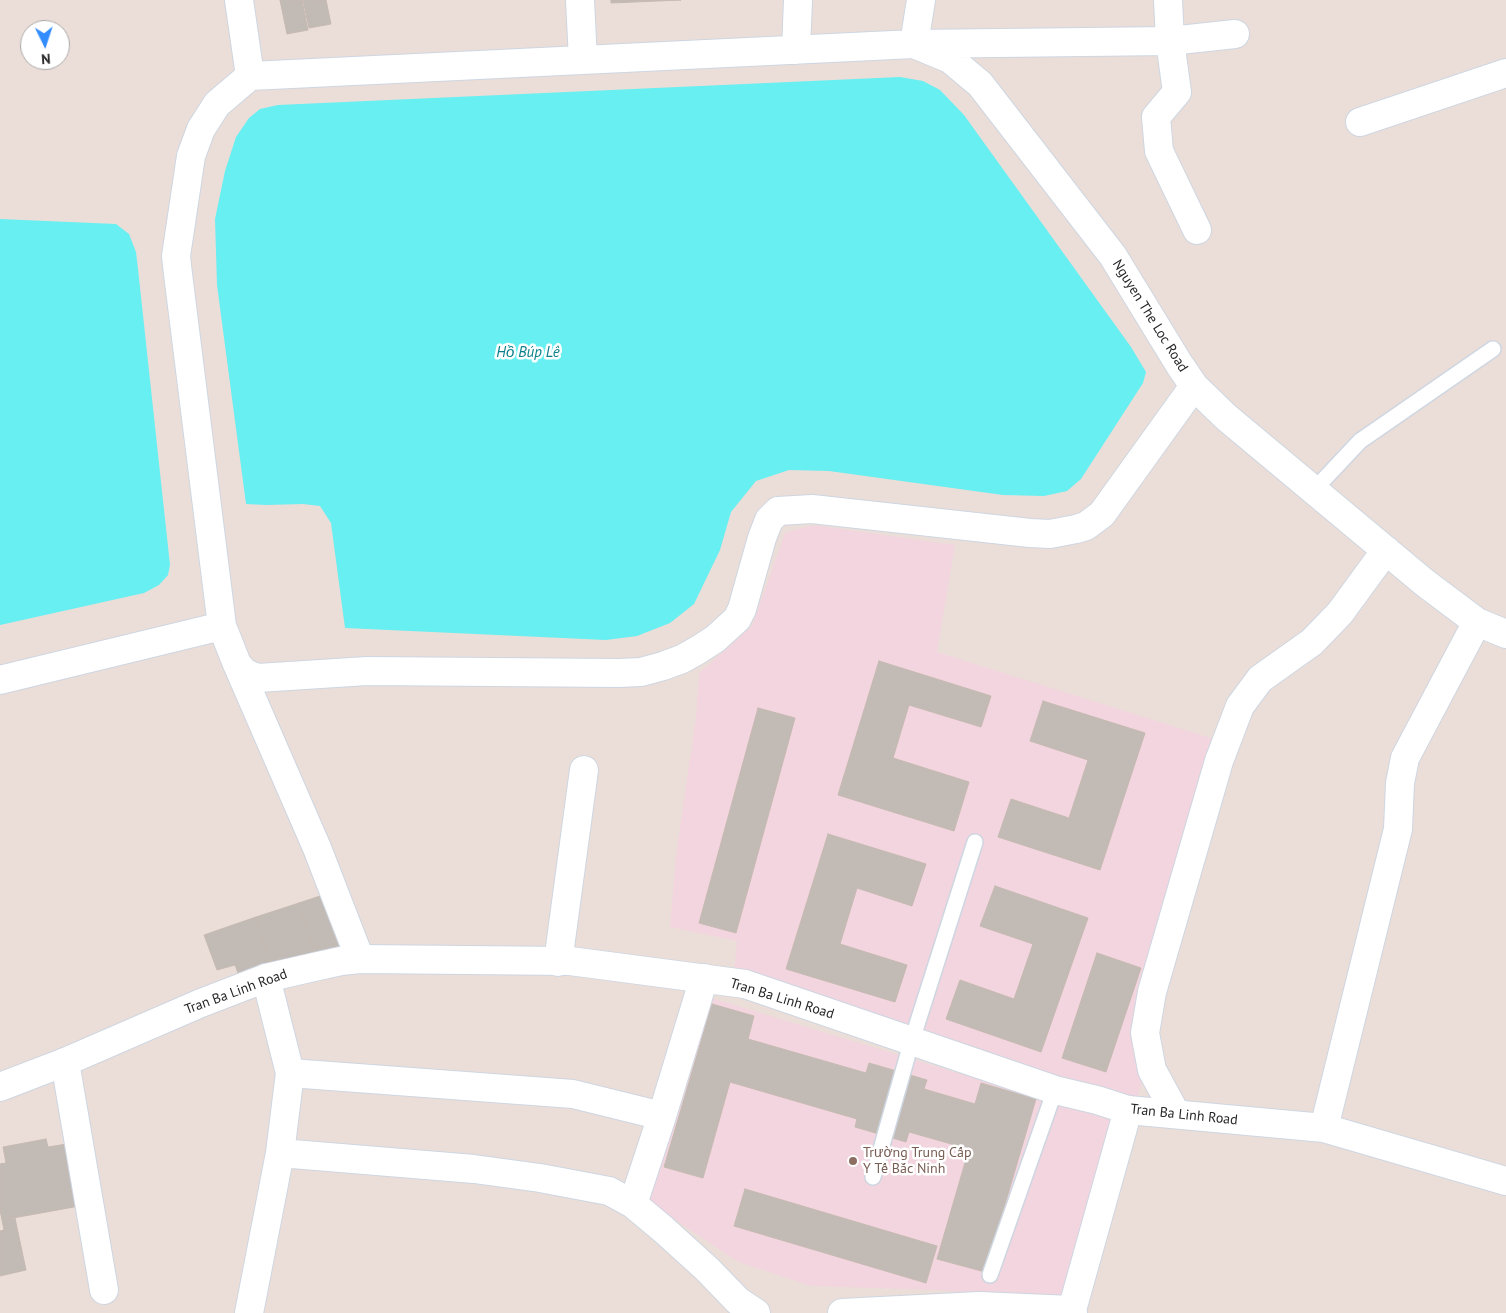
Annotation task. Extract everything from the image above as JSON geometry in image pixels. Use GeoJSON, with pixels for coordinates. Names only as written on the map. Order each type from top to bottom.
{"type":"FeatureCollection","features":[{"type":"Feature","properties":{"kind":"street"},"geometry":{"type":"LineString","coordinates":[[239,0],[250,76],[217,104],[201,129],[191,156],[176,256],[222,626],[236,664],[317,848],[360,959]]}},
{"type":"Feature","properties":{"kind":"street"},"geometry":{"type":"LineString","coordinates":[[580,0],[583,60]]}},
{"type":"Feature","properties":{"kind":"street"},"geometry":{"type":"LineString","coordinates":[[796,50],[798,0]]}},
{"type":"Feature","properties":{"kind":"street"},"geometry":{"type":"LineString","coordinates":[[921,0],[914,44],[1170,42],[1235,34]]}},
{"type":"Feature","properties":{"kind":"street"},"geometry":{"type":"LineString","coordinates":[[1168,0],[1170,42],[1178,92],[1156,117],[1159,151],[1197,230]]}},
{"type":"Feature","properties":{"kind":"street","name":"Nguyen The Loc Road"},"geometry":{"type":"LineString","coordinates":[[250,76],[914,44],[950,59],[980,84],[1113,256],[1178,364],[1194,386],[1226,417],[1425,583],[1477,622],[1506,634]]}},
{"type":"Feature","properties":{"kind":"street"},"geometry":{"type":"LineString","coordinates":[[1360,122],[1506,73]]}},
{"type":"Feature","properties":{"kind":"street"},"geometry":{"type":"LineString","coordinates":[[236,664],[244,672],[258,678],[367,671],[611,673],[641,672],[664,666],[682,660],[698,650],[737,619],[742,609],[769,520],[778,511],[812,509],[1030,533],[1050,534],[1076,529],[1090,523],[1102,514],[1194,386]]}},
{"type":"Feature","properties":{"kind":"street"},"geometry":{"type":"LineString","coordinates":[[1176,1114],[1152,1070],[1145,1033],[1152,992],[1219,761],[1240,706],[1260,680],[1312,642],[1340,613],[1386,550]]}},
{"type":"Feature","properties":{"kind":"street"},"geometry":{"type":"LineString","coordinates":[[1324,1128],[1398,829],[1400,783],[1405,758],[1477,622]]}},
{"type":"Feature","properties":{"kind":"street"},"geometry":{"type":"LineString","coordinates":[[0,680],[222,626]]}},
{"type":"Feature","properties":{"kind":"street"},"geometry":{"type":"LineString","coordinates":[[558,962],[584,770]]}},
{"type":"Feature","properties":{"kind":"street","name":"Tran Ba Linh Road"},"geometry":{"type":"LineString","coordinates":[[0,1086],[65,1062],[201,1003],[266,978],[341,961],[360,959],[570,961],[745,984],[1055,1090],[1128,1110],[1324,1128],[1506,1181]]}},
{"type":"Feature","properties":{"kind":"street"},"geometry":{"type":"LineString","coordinates":[[249,1313],[280,1153],[290,1073],[266,978]]}},
{"type":"Feature","properties":{"kind":"street"},"geometry":{"type":"LineString","coordinates":[[633,1204],[704,978]]}},
{"type":"Feature","properties":{"kind":"street"},"geometry":{"type":"LineString","coordinates":[[65,1062],[104,1290]]}},
{"type":"Feature","properties":{"kind":"street"},"geometry":{"type":"LineString","coordinates":[[290,1073],[573,1094],[662,1116]]}},
{"type":"Feature","properties":{"kind":"street"},"geometry":{"type":"LineString","coordinates":[[842,1313],[979,1306],[1073,1312],[1128,1110]]}},
{"type":"Feature","properties":{"kind":"street"},"geometry":{"type":"LineString","coordinates":[[280,1153],[474,1169],[540,1178],[609,1191],[633,1204],[706,1269],[738,1301],[756,1313]]}},
{"type":"Feature","properties":{"kind":"lane"},"geometry":{"type":"LineString","coordinates":[[1314,490],[1360,441],[1493,349]]}},
{"type":"Feature","properties":{"kind":"lane"},"geometry":{"type":"LineString","coordinates":[[873,1177],[912,1040],[974,842]]}},
{"type":"Feature","properties":{"kind":"lane"},"geometry":{"type":"LineString","coordinates":[[990,1275],[1055,1090]]}},
{"type":"Feature","properties":{"kind":"shaded area"},"geometry":{"type":"Polygon","coordinates":[[[813,525],[955,545],[937,652],[1233,745],[1136,1103],[940,1036],[734,973],[737,941],[670,927],[676,855],[696,718],[699,673],[752,626],[785,533],[813,525]]]}},
{"type":"Feature","properties":{"kind":"shaded area"},"geometry":{"type":"Polygon","coordinates":[[[705,996],[1112,1120],[1065,1300],[936,1290],[811,1286],[738,1262],[644,1199],[705,996]]]}},
{"type":"Feature","properties":{"kind":"water","name":"Hồ Búp Lê"},"geometry":{"type":"Polygon","coordinates":[[[900,77],[923,81],[940,90],[964,115],[1131,347],[1146,372],[1143,383],[1081,479],[1067,491],[1044,496],[1003,495],[829,471],[789,470],[756,481],[731,512],[720,550],[694,604],[670,623],[637,636],[606,640],[345,628],[331,523],[320,506],[303,504],[246,504],[217,285],[215,219],[225,171],[236,137],[249,118],[260,109],[278,105],[900,77]]]}},
{"type":"Feature","properties":{"kind":"water"},"geometry":{"type":"Polygon","coordinates":[[[0,219],[116,224],[129,234],[136,252],[170,565],[168,575],[159,585],[144,593],[0,625],[0,219]]]}},
{"type":"Feature","properties":{"kind":"building"},"geometry":{"type":"Polygon","coordinates":[[[280,0],[302,0],[308,30],[287,34],[280,0]]]}},
{"type":"Feature","properties":{"kind":"building"},"geometry":{"type":"Polygon","coordinates":[[[303,0],[326,0],[331,24],[309,28],[303,0]]]}},
{"type":"Feature","properties":{"kind":"building"},"geometry":{"type":"Polygon","coordinates":[[[611,0],[681,0],[611,3],[611,0]]]}},
{"type":"Feature","properties":{"kind":"building"},"geometry":{"type":"Polygon","coordinates":[[[879,661],[991,696],[981,727],[909,705],[893,758],[969,782],[954,831],[838,795],[879,661]]]}},
{"type":"Feature","properties":{"kind":"building"},"geometry":{"type":"Polygon","coordinates":[[[1043,701],[1145,733],[1100,870],[998,837],[1011,799],[1069,818],[1088,760],[1030,741],[1043,701]]]}},
{"type":"Feature","properties":{"kind":"building"},"geometry":{"type":"Polygon","coordinates":[[[758,708],[795,718],[736,933],[699,923],[758,708]]]}},
{"type":"Feature","properties":{"kind":"building"},"geometry":{"type":"Polygon","coordinates":[[[828,834],[926,864],[912,906],[857,888],[840,944],[907,965],[895,1002],[786,969],[828,834]]]}},
{"type":"Feature","properties":{"kind":"building"},"geometry":{"type":"Polygon","coordinates":[[[995,886],[1088,918],[1041,1052],[946,1019],[960,980],[1014,999],[1033,944],[980,926],[995,886]]]}},
{"type":"Feature","properties":{"kind":"building"},"geometry":{"type":"Polygon","coordinates":[[[326,894],[346,945],[316,954],[299,903],[326,894]]]}},
{"type":"Feature","properties":{"kind":"building"},"geometry":{"type":"Polygon","coordinates":[[[299,903],[316,954],[273,969],[256,917],[299,903]]]}},
{"type":"Feature","properties":{"kind":"building"},"geometry":{"type":"Polygon","coordinates":[[[256,917],[273,969],[241,981],[235,965],[217,970],[204,935],[256,917]]]}},
{"type":"Feature","properties":{"kind":"building"},"geometry":{"type":"Polygon","coordinates":[[[1097,953],[1141,968],[1106,1072],[1062,1058],[1097,953]]]}},
{"type":"Feature","properties":{"kind":"building"},"geometry":{"type":"Polygon","coordinates":[[[712,1004],[754,1016],[748,1039],[866,1073],[869,1063],[927,1080],[924,1089],[975,1104],[981,1083],[1036,1099],[985,1272],[937,1259],[969,1149],[909,1132],[906,1142],[855,1127],[857,1119],[730,1082],[703,1178],[664,1167],[712,1004]]]}},
{"type":"Feature","properties":{"kind":"building"},"geometry":{"type":"Polygon","coordinates":[[[46,1139],[48,1147],[67,1144],[85,1205],[2,1220],[0,1210],[0,1164],[6,1163],[3,1147],[46,1139]]]}},
{"type":"Feature","properties":{"kind":"building"},"geometry":{"type":"Polygon","coordinates":[[[745,1189],[937,1246],[926,1283],[734,1226],[745,1189]]]}},
{"type":"Feature","properties":{"kind":"building"},"geometry":{"type":"Polygon","coordinates":[[[15,1218],[26,1270],[0,1276],[0,1231],[4,1230],[2,1220],[15,1218]]]}},
{"type":"Feature","properties":{"kind":"place","name":"Trường Trung Cấp Y Tế Bắc Ninh"},"geometry":{"type":"Point","coordinates":[853,1161]}}]}
